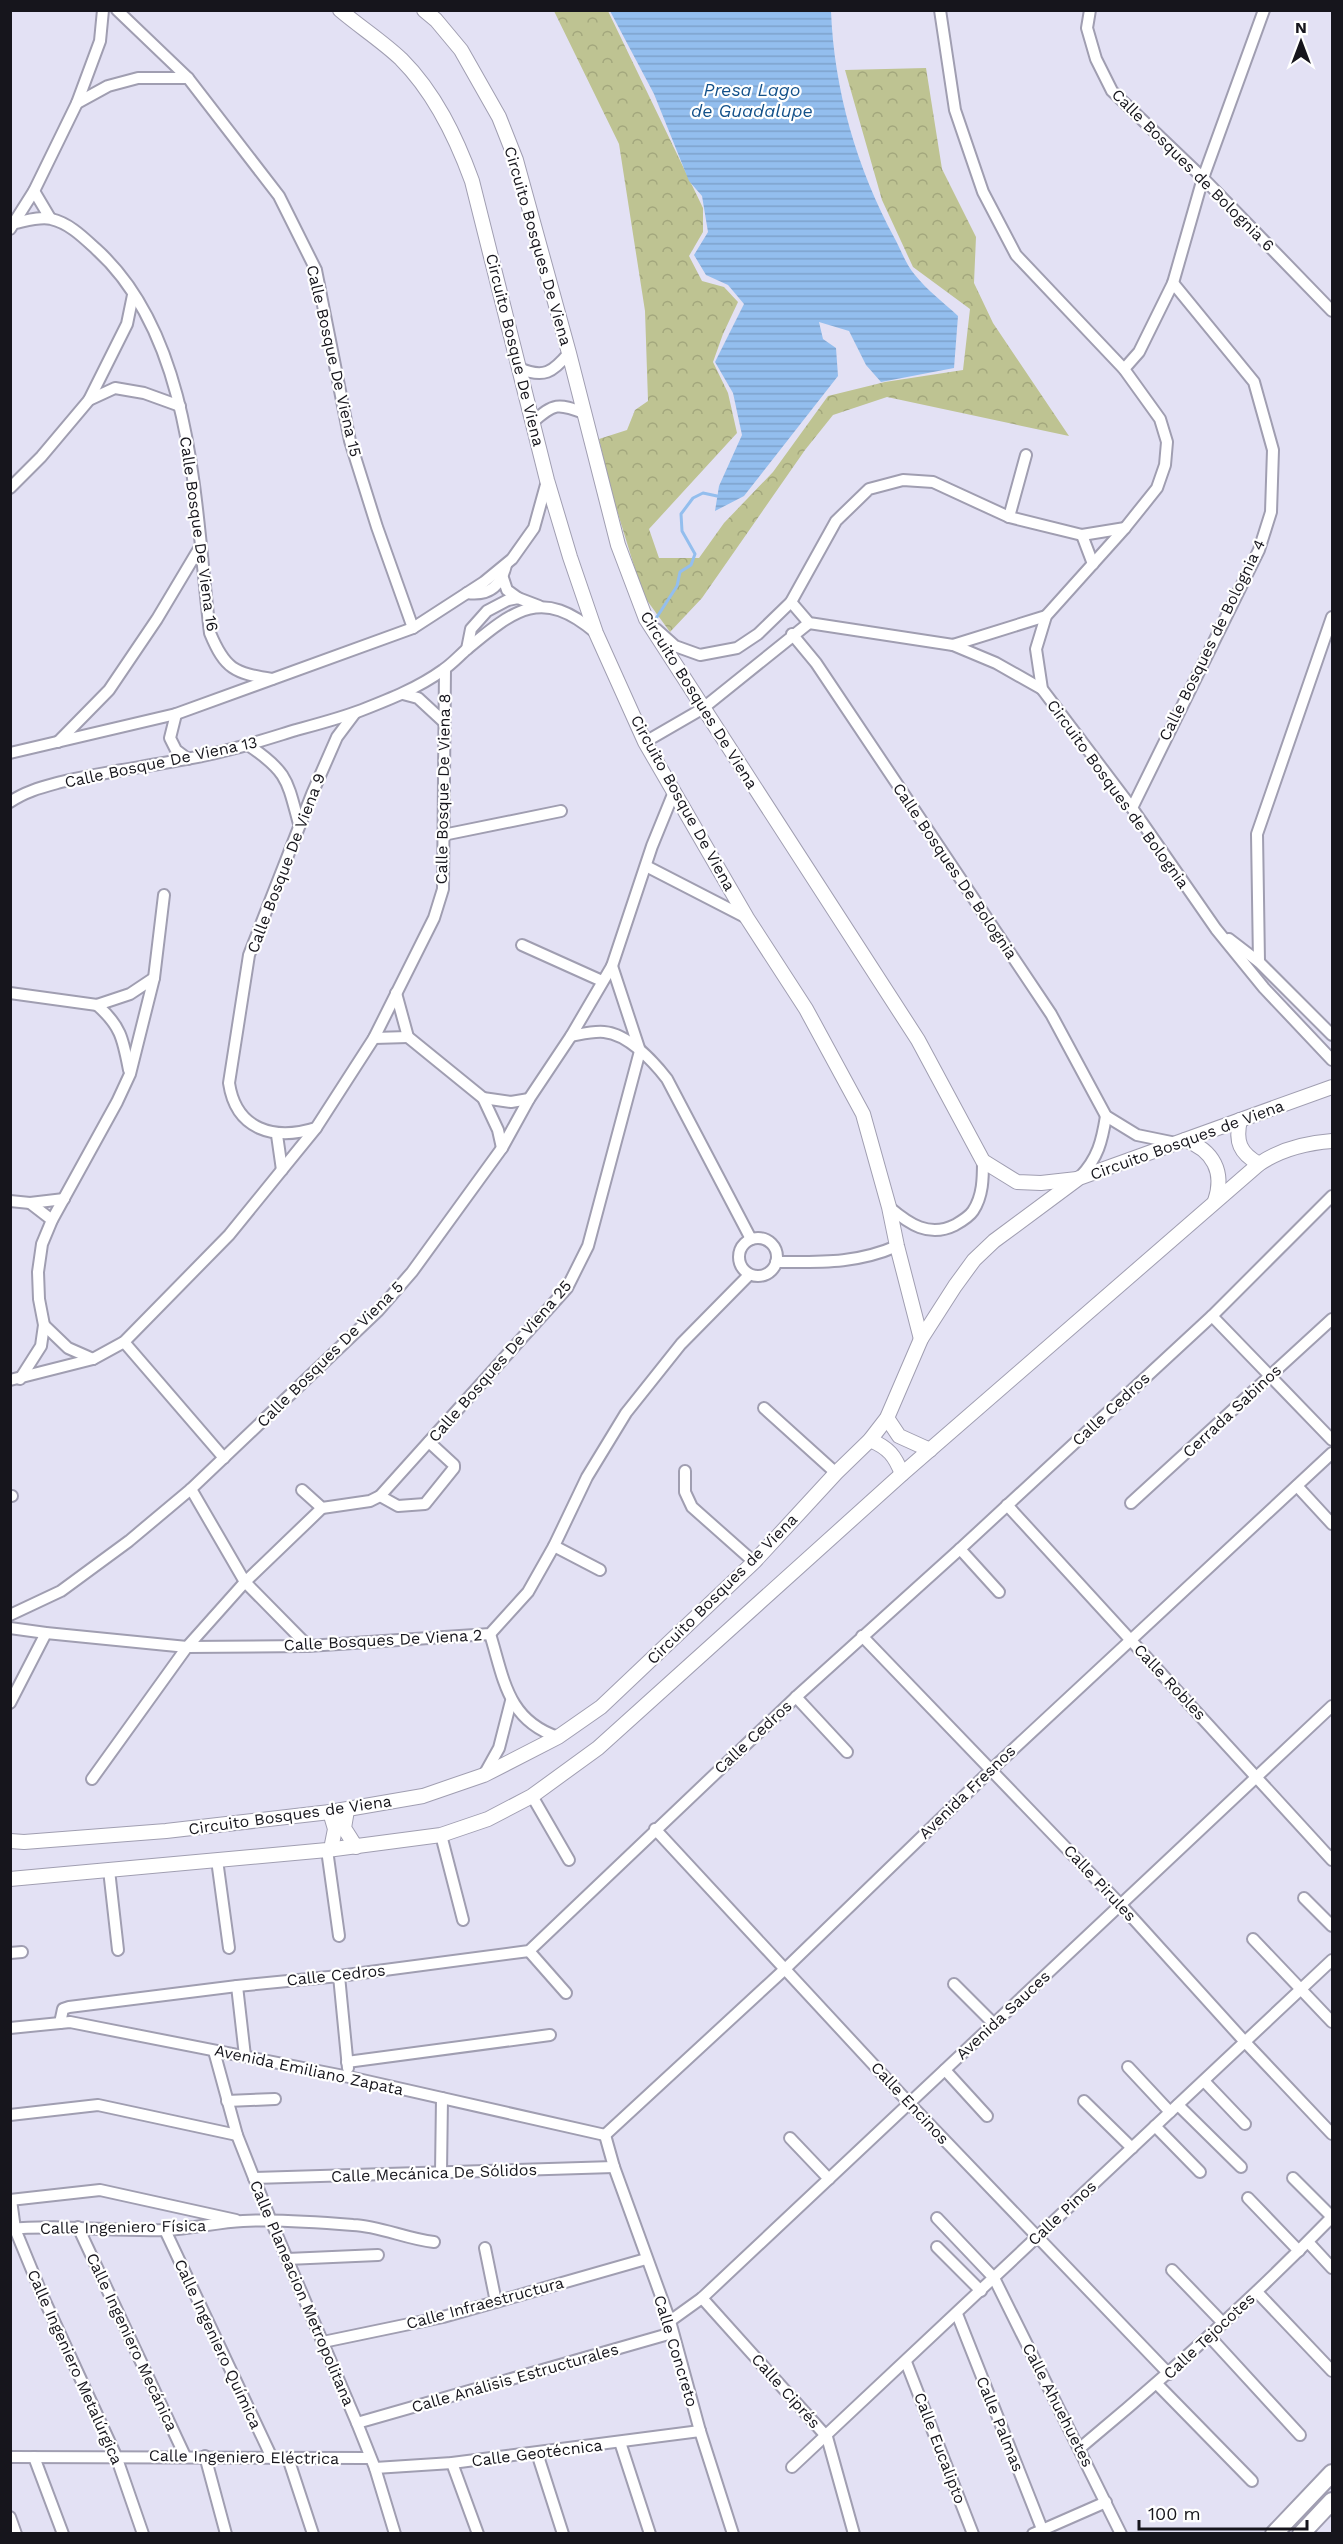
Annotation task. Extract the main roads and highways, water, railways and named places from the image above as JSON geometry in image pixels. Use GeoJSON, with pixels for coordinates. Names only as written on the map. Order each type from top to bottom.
{"type":"FeatureCollection","features":[{"type":"Feature","properties":{"kind":"highway"},"geometry":{"type":"LineString","coordinates":[[1274,2534],[1332,2473]]}},
{"type":"Feature","properties":{"kind":"highway"},"geometry":{"type":"LineString","coordinates":[[1301,2534],[1332,2501]]}},
{"type":"Feature","properties":{"kind":"main road","name":"Circuito Bosque De Viena"},"geometry":{"type":"LineString","coordinates":[[340,10],[401,59],[433,98],[458,141],[472,181],[547,480],[596,633],[645,742],[747,918],[806,1009],[853,1092],[863,1114],[890,1207],[897,1246],[921,1339]]}},
{"type":"Feature","properties":{"kind":"main road","name":"Circuito Bosques De Viena"},"geometry":{"type":"LineString","coordinates":[[424,10],[436,20],[461,50],[499,117],[516,159],[618,545],[646,619],[702,709],[918,1040],[983,1161],[1017,1182],[1041,1183],[1079,1178]]}},
{"type":"Feature","properties":{"kind":"main road","name":"Circuito Bosques de Viena"},"geometry":{"type":"LineString","coordinates":[[10,1841],[166,1831],[347,1810],[423,1796],[484,1775],[558,1737],[601,1707],[754,1562],[836,1473],[870,1440],[887,1418],[921,1339],[974,1260],[994,1240],[1079,1178],[1332,1087]]}},
{"type":"Feature","properties":{"kind":"main road"},"geometry":{"type":"LineString","coordinates":[[1239,1120],[1237,1141],[1241,1151],[1259,1164]]}},
{"type":"Feature","properties":{"kind":"main road"},"geometry":{"type":"LineString","coordinates":[[1181,1141],[1197,1144],[1208,1152],[1215,1163],[1219,1176],[1219,1189],[1215,1201]]}},
{"type":"Feature","properties":{"kind":"main road","name":"Circuito Bosques de Viena"},"geometry":{"type":"LineString","coordinates":[[10,1880],[356,1847],[441,1835],[488,1818],[532,1796],[598,1748],[902,1474],[1259,1164],[1281,1152],[1303,1145],[1332,1141]]}},
{"type":"Feature","properties":{"kind":"main road"},"geometry":{"type":"LineString","coordinates":[[887,1418],[899,1436],[930,1450]]}},
{"type":"Feature","properties":{"kind":"main road"},"geometry":{"type":"LineString","coordinates":[[870,1440],[890,1450],[902,1474]]}},
{"type":"Feature","properties":{"kind":"main road"},"geometry":{"type":"LineString","coordinates":[[347,1810],[344,1828],[356,1847]]}},
{"type":"Feature","properties":{"kind":"main road"},"geometry":{"type":"LineString","coordinates":[[329,1849],[335,1829],[330,1812]]}},
{"type":"Feature","properties":{"kind":"water","name":"Presa Lago de Guadalupe"},"geometry":{"type":"Polygon","coordinates":[[[610,11],[831,11],[833,41],[843,99],[869,185],[912,271],[958,316],[954,368],[881,382],[866,365],[849,331],[819,322],[823,339],[836,348],[838,376],[744,496],[715,511],[719,486],[742,435],[733,393],[715,362],[744,304],[728,285],[706,275],[694,255],[708,232],[702,196],[689,181],[654,94],[610,11]]]}},
{"type":"Feature","properties":{"kind":"waterway"},"geometry":{"type":"LineString","coordinates":[[655,620],[677,586],[680,572],[691,565],[695,554],[682,531],[681,514],[693,498],[703,493],[717,496]]}}]}
